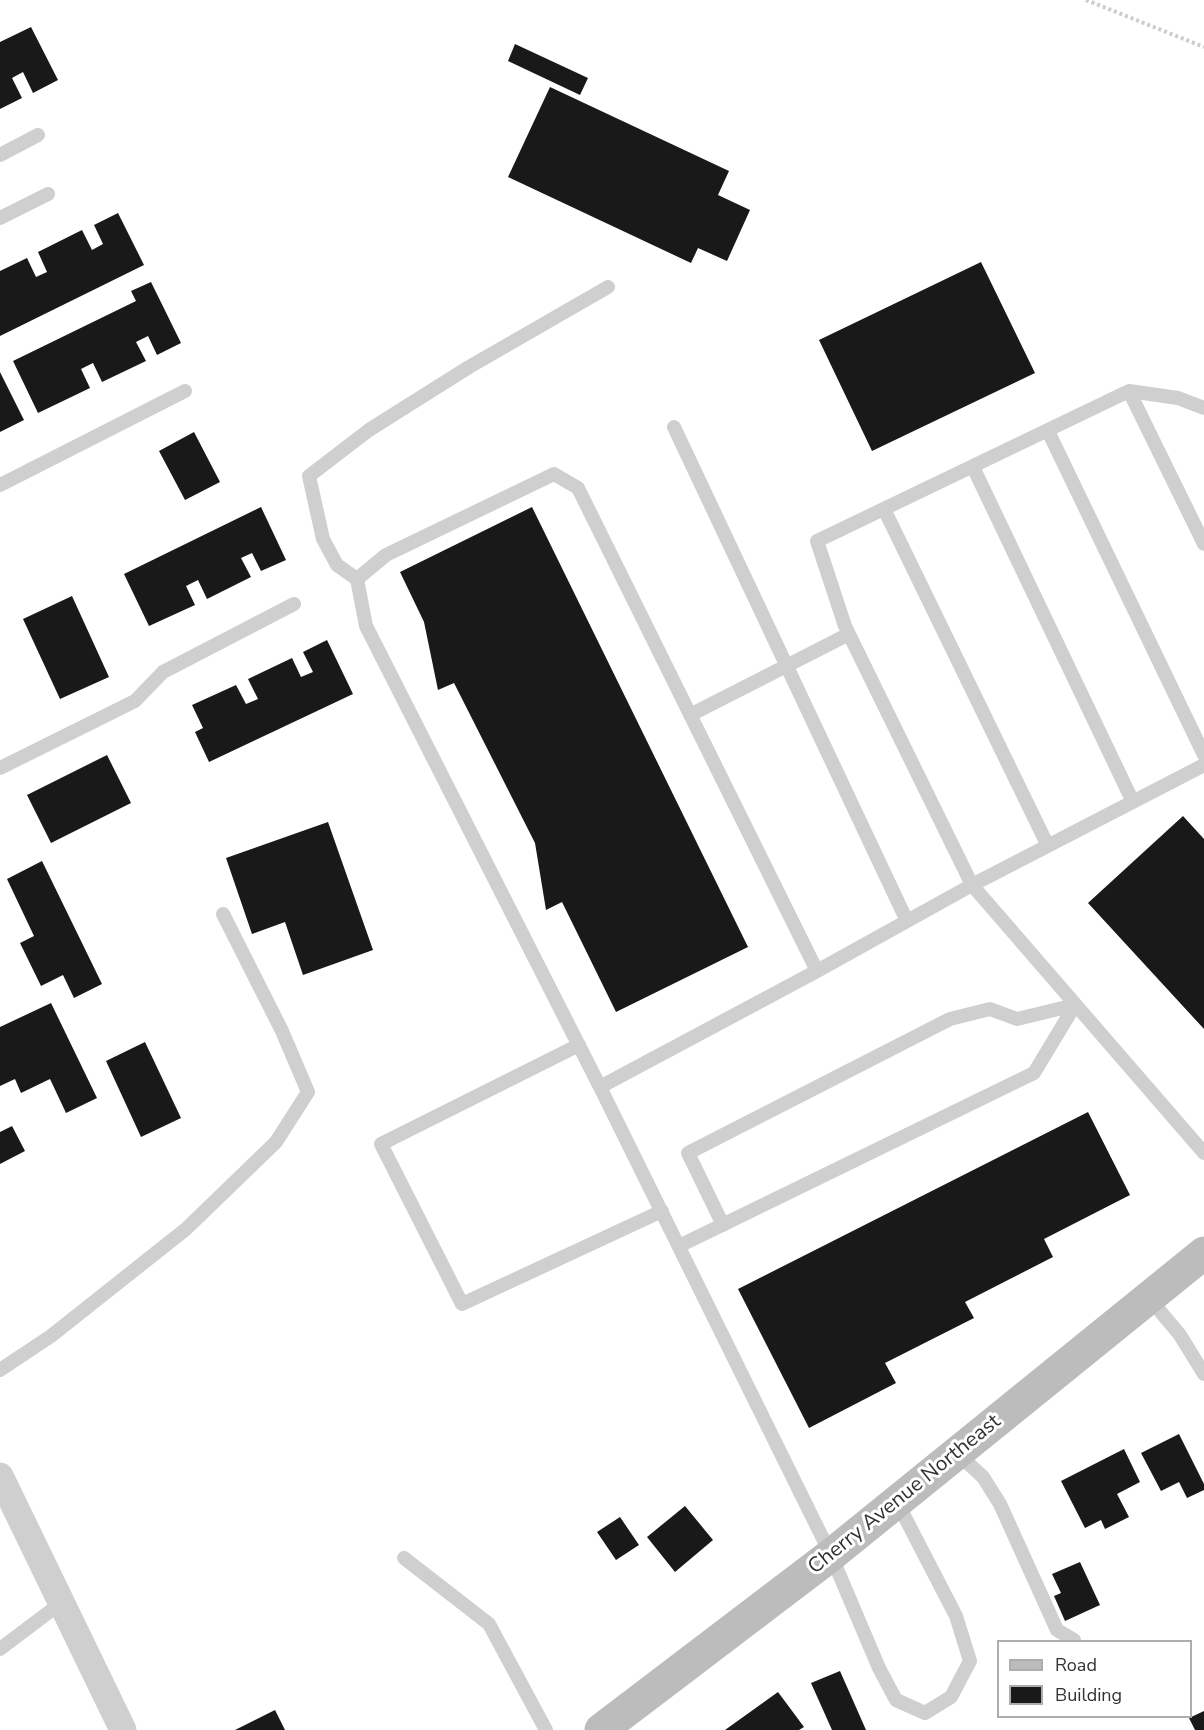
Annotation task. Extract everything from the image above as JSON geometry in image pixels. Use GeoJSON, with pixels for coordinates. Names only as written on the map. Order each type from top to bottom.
{"type":"FeatureCollection","features":[{"type":"Feature","properties":{"kind":"main road","name":"Cherry Avenue Northeast"},"geometry":{"type":"LineString","coordinates":[[601,1730],[831,1555],[1204,1253]]}},
{"type":"Feature","properties":{"kind":"street"},"geometry":{"type":"LineString","coordinates":[[0,1476],[7,1509],[61,1603],[123,1730]]}},
{"type":"Feature","properties":{"kind":"lane"},"geometry":{"type":"LineString","coordinates":[[0,155],[38,135]]}},
{"type":"Feature","properties":{"kind":"lane"},"geometry":{"type":"LineString","coordinates":[[0,218],[48,194]]}},
{"type":"Feature","properties":{"kind":"lane"},"geometry":{"type":"LineString","coordinates":[[608,287],[469,367],[369,430],[309,476],[323,539],[337,565],[357,579],[366,626],[662,1211],[831,1555],[879,1668],[896,1700],[925,1713],[951,1697],[970,1661],[956,1616],[897,1502]]}},
{"type":"Feature","properties":{"kind":"lane"},"geometry":{"type":"LineString","coordinates":[[0,485],[185,391]]}},
{"type":"Feature","properties":{"kind":"lane"},"geometry":{"type":"LineString","coordinates":[[1130,391],[1204,544]]}},
{"type":"Feature","properties":{"kind":"lane"},"geometry":{"type":"LineString","coordinates":[[1204,408],[1178,398],[1130,391],[817,541],[849,634],[972,885],[1204,1153]]}},
{"type":"Feature","properties":{"kind":"lane"},"geometry":{"type":"LineString","coordinates":[[674,427],[907,921]]}},
{"type":"Feature","properties":{"kind":"lane"},"geometry":{"type":"LineString","coordinates":[[1048,431],[1204,755]]}},
{"type":"Feature","properties":{"kind":"lane"},"geometry":{"type":"LineString","coordinates":[[972,467],[1133,802]]}},
{"type":"Feature","properties":{"kind":"lane"},"geometry":{"type":"LineString","coordinates":[[357,579],[386,555],[554,474],[578,488],[817,971]]}},
{"type":"Feature","properties":{"kind":"lane"},"geometry":{"type":"LineString","coordinates":[[884,509],[1047,846]]}},
{"type":"Feature","properties":{"kind":"lane"},"geometry":{"type":"LineString","coordinates":[[0,768],[135,700],[163,672],[294,604]]}},
{"type":"Feature","properties":{"kind":"lane"},"geometry":{"type":"LineString","coordinates":[[690,715],[849,634]]}},
{"type":"Feature","properties":{"kind":"lane"},"geometry":{"type":"LineString","coordinates":[[600,1087],[972,885],[1204,765]]}},
{"type":"Feature","properties":{"kind":"lane"},"geometry":{"type":"LineString","coordinates":[[0,1370],[51,1336],[186,1229],[276,1142],[308,1092],[282,1031],[222,914]]}},
{"type":"Feature","properties":{"kind":"lane"},"geometry":{"type":"LineString","coordinates":[[679,1246],[1034,1073],[1075,1005]]}},
{"type":"Feature","properties":{"kind":"lane"},"geometry":{"type":"LineString","coordinates":[[723,1225],[688,1153],[950,1019],[990,1009],[1017,1019],[1075,1005]]}},
{"type":"Feature","properties":{"kind":"lane"},"geometry":{"type":"LineString","coordinates":[[579,1045],[381,1144],[462,1304],[662,1211]]}},
{"type":"Feature","properties":{"kind":"lane"},"geometry":{"type":"LineString","coordinates":[[1149,1298],[1180,1335],[1204,1374]]}},
{"type":"Feature","properties":{"kind":"lane"},"geometry":{"type":"LineString","coordinates":[[957,1453],[983,1477],[1000,1504],[1057,1630],[1074,1640]]}},
{"type":"Feature","properties":{"kind":"lane"},"geometry":{"type":"LineString","coordinates":[[404,1558],[489,1624],[546,1730]]}},
{"type":"Feature","properties":{"kind":"lane"},"geometry":{"type":"LineString","coordinates":[[0,1649],[61,1603]]}},
{"type":"Feature","properties":{"kind":"path"},"geometry":{"type":"LineString","coordinates":[[1086,0],[1204,47]]}},
{"type":"Feature","properties":{"kind":"building"},"geometry":{"type":"Polygon","coordinates":[[[31,27],[58,80],[33,93],[23,72],[12,78],[22,98],[0,109],[0,42],[31,27]]]}},
{"type":"Feature","properties":{"kind":"building"},"geometry":{"type":"Polygon","coordinates":[[[515,44],[588,78],[580,95],[508,61],[515,44]]]}},
{"type":"Feature","properties":{"kind":"building"},"geometry":{"type":"Polygon","coordinates":[[[550,87],[729,171],[718,195],[750,210],[727,261],[698,248],[691,263],[508,177],[550,87]]]}},
{"type":"Feature","properties":{"kind":"building"},"geometry":{"type":"Polygon","coordinates":[[[118,213],[144,265],[0,336],[0,271],[27,258],[36,277],[47,272],[38,252],[82,230],[92,250],[103,244],[94,225],[118,213]]]}},
{"type":"Feature","properties":{"kind":"building"},"geometry":{"type":"Polygon","coordinates":[[[981,262],[1035,373],[872,451],[819,340],[981,262]]]}},
{"type":"Feature","properties":{"kind":"building"},"geometry":{"type":"Polygon","coordinates":[[[151,282],[181,343],[157,355],[148,336],[136,342],[146,361],[102,382],[93,363],[81,369],[90,388],[38,413],[13,361],[136,301],[131,291],[151,282]]]}},
{"type":"Feature","properties":{"kind":"building"},"geometry":{"type":"Polygon","coordinates":[[[0,372],[24,420],[0,432],[0,372]]]}},
{"type":"Feature","properties":{"kind":"building"},"geometry":{"type":"Polygon","coordinates":[[[194,432],[220,482],[185,500],[159,451],[194,432]]]}},
{"type":"Feature","properties":{"kind":"building"},"geometry":{"type":"Polygon","coordinates":[[[261,507],[286,560],[261,571],[252,553],[241,558],[251,577],[207,599],[198,580],[186,586],[195,605],[149,626],[124,574],[261,507]]]}},
{"type":"Feature","properties":{"kind":"building"},"geometry":{"type":"Polygon","coordinates":[[[532,507],[748,947],[616,1012],[562,902],[546,910],[535,843],[454,683],[438,690],[424,622],[400,572],[532,507]]]}},
{"type":"Feature","properties":{"kind":"building"},"geometry":{"type":"Polygon","coordinates":[[[72,596],[109,677],[60,699],[23,619],[72,596]]]}},
{"type":"Feature","properties":{"kind":"building"},"geometry":{"type":"Polygon","coordinates":[[[327,640],[353,694],[209,762],[195,732],[203,728],[192,705],[236,685],[246,704],[258,699],[248,679],[292,658],[301,677],[313,672],[303,652],[327,640]]]}},
{"type":"Feature","properties":{"kind":"building"},"geometry":{"type":"Polygon","coordinates":[[[107,755],[131,803],[51,843],[27,795],[107,755]]]}},
{"type":"Feature","properties":{"kind":"building"},"geometry":{"type":"Polygon","coordinates":[[[1183,816],[1204,839],[1204,1029],[1088,903],[1183,816]]]}},
{"type":"Feature","properties":{"kind":"building"},"geometry":{"type":"Polygon","coordinates":[[[328,822],[373,950],[303,975],[285,922],[252,934],[226,858],[328,822]]]}},
{"type":"Feature","properties":{"kind":"building"},"geometry":{"type":"Polygon","coordinates":[[[42,861],[102,984],[74,998],[63,975],[41,986],[20,943],[34,936],[7,879],[42,861]]]}},
{"type":"Feature","properties":{"kind":"building"},"geometry":{"type":"Polygon","coordinates":[[[51,1003],[97,1098],[66,1113],[50,1079],[21,1093],[15,1079],[0,1086],[0,1027],[51,1003]]]}},
{"type":"Feature","properties":{"kind":"building"},"geometry":{"type":"Polygon","coordinates":[[[145,1042],[181,1118],[141,1137],[106,1061],[145,1042]]]}},
{"type":"Feature","properties":{"kind":"building"},"geometry":{"type":"Polygon","coordinates":[[[1088,1112],[1130,1195],[1044,1239],[1053,1257],[965,1302],[974,1318],[885,1363],[896,1383],[809,1428],[738,1289],[1088,1112]]]}},
{"type":"Feature","properties":{"kind":"building"},"geometry":{"type":"Polygon","coordinates":[[[12,1126],[25,1151],[0,1164],[0,1132],[12,1126]]]}},
{"type":"Feature","properties":{"kind":"building"},"geometry":{"type":"Polygon","coordinates":[[[1179,1434],[1204,1484],[1204,1490],[1187,1498],[1179,1482],[1161,1491],[1141,1453],[1179,1434]]]}},
{"type":"Feature","properties":{"kind":"building"},"geometry":{"type":"Polygon","coordinates":[[[1124,1449],[1140,1482],[1117,1494],[1129,1517],[1105,1529],[1101,1520],[1085,1528],[1061,1481],[1124,1449]]]}},
{"type":"Feature","properties":{"kind":"building"},"geometry":{"type":"Polygon","coordinates":[[[685,1506],[713,1540],[675,1572],[647,1537],[685,1506]]]}},
{"type":"Feature","properties":{"kind":"building"},"geometry":{"type":"Polygon","coordinates":[[[620,1517],[639,1545],[616,1560],[597,1532],[620,1517]]]}},
{"type":"Feature","properties":{"kind":"building"},"geometry":{"type":"Polygon","coordinates":[[[1080,1562],[1100,1605],[1065,1621],[1054,1596],[1061,1593],[1052,1574],[1080,1562]]]}},
{"type":"Feature","properties":{"kind":"building"},"geometry":{"type":"Polygon","coordinates":[[[840,1671],[866,1730],[832,1730],[811,1683],[840,1671]]]}},
{"type":"Feature","properties":{"kind":"building"},"geometry":{"type":"Polygon","coordinates":[[[778,1692],[804,1727],[799,1730],[725,1730],[778,1692]]]}},
{"type":"Feature","properties":{"kind":"building"},"geometry":{"type":"Polygon","coordinates":[[[275,1710],[285,1730],[235,1730],[275,1710]]]}},
{"type":"Feature","properties":{"kind":"building"},"geometry":{"type":"Polygon","coordinates":[[[1204,1711],[1204,1730],[1195,1730],[1189,1718],[1204,1711]]]}}]}
